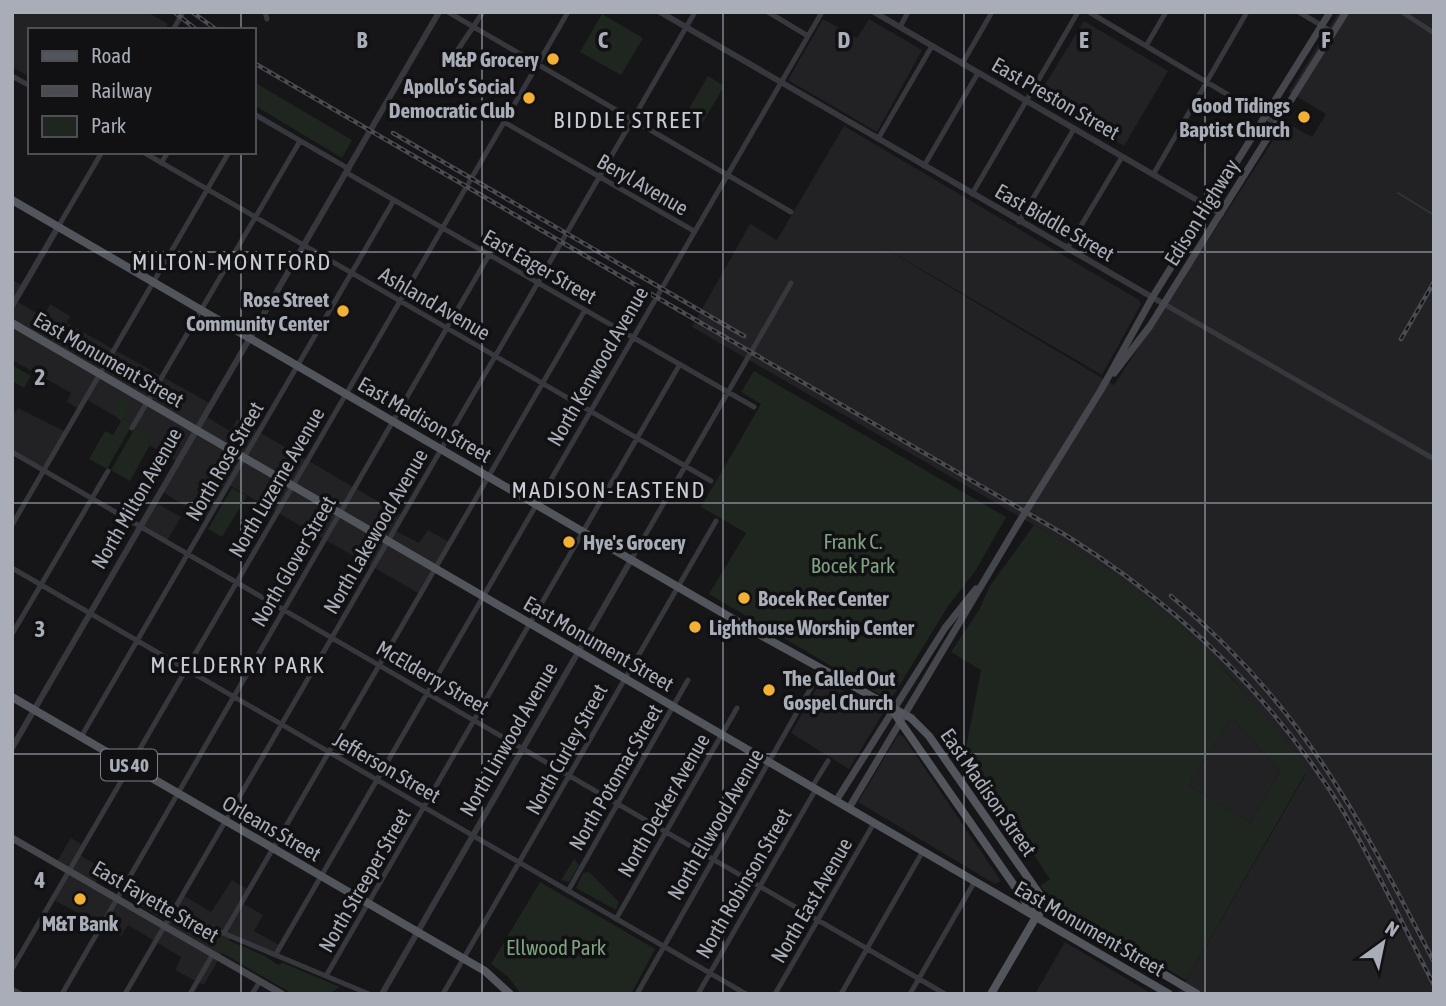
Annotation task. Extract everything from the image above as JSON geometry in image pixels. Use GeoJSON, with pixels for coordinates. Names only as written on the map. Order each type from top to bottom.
{"type":"FeatureCollection","features":[{"type":"Feature","properties":{"kind":"main road","name":"Edison Highway"},"geometry":{"type":"LineString","coordinates":[[849,808],[969,609],[985,576],[1101,390],[1152,298],[1330,12]]}},
{"type":"Feature","properties":{"kind":"main road","name":"Edison Highway"},"geometry":{"type":"LineString","coordinates":[[1101,390],[1164,303],[1346,12]]}},
{"type":"Feature","properties":{"kind":"main road","name":"East Madison Street"},"geometry":{"type":"LineString","coordinates":[[12,200],[892,710],[929,736],[1047,905]]}},
{"type":"Feature","properties":{"kind":"main road","name":"East Monument Street"},"geometry":{"type":"LineString","coordinates":[[12,323],[1169,994]]}},
{"type":"Feature","properties":{"kind":"main road","name":"Edison Highway"},"geometry":{"type":"LineString","coordinates":[[836,800],[945,628],[979,587]]}},
{"type":"Feature","properties":{"kind":"main road","name":"Orleans Street"},"geometry":{"type":"LineString","coordinates":[[12,697],[464,958],[492,976],[510,994]]}},
{"type":"Feature","properties":{"kind":"main road","name":"East Madison Street"},"geometry":{"type":"LineString","coordinates":[[902,718],[1036,917]]}},
{"type":"Feature","properties":{"kind":"main road","name":"East Fayette Street"},"geometry":{"type":"LineString","coordinates":[[12,838],[117,893],[164,925],[282,994]]}},
{"type":"Feature","properties":{"kind":"main road","name":"East Monument Street"},"geometry":{"type":"LineString","coordinates":[[1047,905],[1197,994]]}},
{"type":"Feature","properties":{"kind":"main road"},"geometry":{"type":"LineString","coordinates":[[991,994],[1036,917],[1047,905]]}},
{"type":"Feature","properties":{"kind":"street"},"geometry":{"type":"LineString","coordinates":[[174,28],[183,12]]}},
{"type":"Feature","properties":{"kind":"street","name":"North Milton Avenue"},"geometry":{"type":"LineString","coordinates":[[12,748],[439,12]]}},
{"type":"Feature","properties":{"kind":"street"},"geometry":{"type":"LineString","coordinates":[[448,12],[791,212]]}},
{"type":"Feature","properties":{"kind":"street"},"geometry":{"type":"LineString","coordinates":[[457,51],[482,12]]}},
{"type":"Feature","properties":{"kind":"street","name":"North Luzerne Avenue"},"geometry":{"type":"LineString","coordinates":[[12,969],[568,12]]}},
{"type":"Feature","properties":{"kind":"street","name":"East Biddle Street"},"geometry":{"type":"LineString","coordinates":[[660,12],[1019,222],[1434,459]]}},
{"type":"Feature","properties":{"kind":"street","name":"North Lakewood Avenue"},"geometry":{"type":"LineString","coordinates":[[125,994],[695,12]]}},
{"type":"Feature","properties":{"kind":"street"},"geometry":{"type":"LineString","coordinates":[[768,12],[808,36]]}},
{"type":"Feature","properties":{"kind":"street","name":"North Kenwood Avenue"},"geometry":{"type":"LineString","coordinates":[[275,954],[822,12]]}},
{"type":"Feature","properties":{"kind":"street","name":"East Preston Street"},"geometry":{"type":"LineString","coordinates":[[874,12],[1221,214]]}},
{"type":"Feature","properties":{"kind":"street"},"geometry":{"type":"LineString","coordinates":[[900,27],[908,12]]}},
{"type":"Feature","properties":{"kind":"street"},"geometry":{"type":"LineString","coordinates":[[962,64],[992,12]]}},
{"type":"Feature","properties":{"kind":"street"},"geometry":{"type":"LineString","coordinates":[[972,194],[1078,12]]}},
{"type":"Feature","properties":{"kind":"street"},"geometry":{"type":"LineString","coordinates":[[1089,12],[1277,124]]}},
{"type":"Feature","properties":{"kind":"street"},"geometry":{"type":"LineString","coordinates":[[1146,46],[1166,12]]}},
{"type":"Feature","properties":{"kind":"street"},"geometry":{"type":"LineString","coordinates":[[1153,175],[1247,12]]}},
{"type":"Feature","properties":{"kind":"street"},"geometry":{"type":"LineString","coordinates":[[1298,12],[1334,33]]}},
{"type":"Feature","properties":{"kind":"street"},"geometry":{"type":"LineString","coordinates":[[1402,12],[1434,33]]}},
{"type":"Feature","properties":{"kind":"street"},"geometry":{"type":"LineString","coordinates":[[878,139],[932,46]]}},
{"type":"Feature","properties":{"kind":"street"},"geometry":{"type":"LineString","coordinates":[[924,166],[978,73]]}},
{"type":"Feature","properties":{"kind":"street"},"geometry":{"type":"LineString","coordinates":[[12,76],[28,85]]}},
{"type":"Feature","properties":{"kind":"street","name":"East Eager Street"},"geometry":{"type":"LineString","coordinates":[[256,115],[394,200],[754,407]]}},
{"type":"Feature","properties":{"kind":"street","name":"Beryl Avenue"},"geometry":{"type":"LineString","coordinates":[[504,122],[694,231]]}},
{"type":"Feature","properties":{"kind":"street"},"geometry":{"type":"LineString","coordinates":[[1019,222],[1074,129]]}},
{"type":"Feature","properties":{"kind":"street"},"geometry":{"type":"LineString","coordinates":[[132,428],[300,141]]}},
{"type":"Feature","properties":{"kind":"street"},"geometry":{"type":"LineString","coordinates":[[12,306],[101,154]]}},
{"type":"Feature","properties":{"kind":"street","name":"Ashland Avenue"},"geometry":{"type":"LineString","coordinates":[[147,154],[711,481]]}},
{"type":"Feature","properties":{"kind":"street"},"geometry":{"type":"LineString","coordinates":[[161,163],[166,154]]}},
{"type":"Feature","properties":{"kind":"street"},"geometry":{"type":"LineString","coordinates":[[12,525],[228,154]]}},
{"type":"Feature","properties":{"kind":"street"},"geometry":{"type":"LineString","coordinates":[[1068,250],[1122,157]]}},
{"type":"Feature","properties":{"kind":"street","name":"North Rose Street"},"geometry":{"type":"LineString","coordinates":[[81,737],[394,200]]}},
{"type":"Feature","properties":{"kind":"street","name":"North Glover Street"},"geometry":{"type":"LineString","coordinates":[[62,994],[117,893],[489,255]]}},
{"type":"Feature","properties":{"kind":"street","name":"North Linwood Avenue"},"geometry":{"type":"LineString","coordinates":[[382,994],[790,283]]}},
{"type":"Feature","properties":{"kind":"street"},"geometry":{"type":"LineString","coordinates":[[223,933],[585,310]]}},
{"type":"Feature","properties":{"kind":"street","name":"North Streeper Street"},"geometry":{"type":"LineString","coordinates":[[327,976],[680,364]]}},
{"type":"Feature","properties":{"kind":"street","name":"McElderry Street"},"geometry":{"type":"LineString","coordinates":[[12,452],[945,994]]}},
{"type":"Feature","properties":{"kind":"street"},"geometry":{"type":"LineString","coordinates":[[12,634],[108,471]]}},
{"type":"Feature","properties":{"kind":"street","name":"North Curley Street"},"geometry":{"type":"LineString","coordinates":[[443,994],[716,521]]}},
{"type":"Feature","properties":{"kind":"street","name":"Jefferson Street"},"geometry":{"type":"LineString","coordinates":[[12,568],[746,994]]}},
{"type":"Feature","properties":{"kind":"street","name":"North Ellwood Avenue"},"geometry":{"type":"LineString","coordinates":[[637,994],[821,670]]}},
{"type":"Feature","properties":{"kind":"street","name":"North Potomac Street"},"geometry":{"type":"LineString","coordinates":[[568,891],[688,680]]}},
{"type":"Feature","properties":{"kind":"street","name":"North Decker Avenue"},"geometry":{"type":"LineString","coordinates":[[616,919],[737,708]]}},
{"type":"Feature","properties":{"kind":"street","name":"North Robinson Street"},"geometry":{"type":"LineString","coordinates":[[698,994],[761,886],[828,761]]}},
{"type":"Feature","properties":{"kind":"street","name":"North East Avenue"},"geometry":{"type":"LineString","coordinates":[[775,994],[874,823]]}},
{"type":"Feature","properties":{"kind":"street"},"geometry":{"type":"LineString","coordinates":[[841,994],[923,851]]}},
{"type":"Feature","properties":{"kind":"street"},"geometry":{"type":"LineString","coordinates":[[909,994],[975,881]]}},
{"type":"Feature","properties":{"kind":"street"},"geometry":{"type":"LineString","coordinates":[[117,893],[172,911],[369,994]]}},
{"type":"Feature","properties":{"kind":"street"},"geometry":{"type":"LineString","coordinates":[[190,994],[213,954]]}},
{"type":"Feature","properties":{"kind":"street"},"geometry":{"type":"LineString","coordinates":[[252,994],[260,981]]}},
{"type":"Feature","properties":{"kind":"street"},"geometry":{"type":"LineString","coordinates":[[12,989],[21,994]]}},
{"type":"Feature","properties":{"kind":"shaded area"},"geometry":{"type":"Polygon","coordinates":[[[12,12],[147,12],[168,24],[165,28],[28,28],[28,76],[12,67],[12,12]]]}},
{"type":"Feature","properties":{"kind":"shaded area"},"geometry":{"type":"Polygon","coordinates":[[[1339,12],[1434,12],[1434,994],[1178,994],[1306,774],[1233,679],[1171,617],[1121,580],[1034,525],[692,327],[750,224],[777,240],[844,126],[1139,300],[1141,304],[1102,375],[861,234],[1114,385],[1285,122],[1312,137],[1326,114],[1289,92],[1339,12]]]}},
{"type":"Feature","properties":{"kind":"shaded area"},"geometry":{"type":"Polygon","coordinates":[[[823,19],[857,38],[869,19],[922,50],[877,132],[788,80],[823,19]]]}},
{"type":"Feature","properties":{"kind":"shaded area"},"geometry":{"type":"Polygon","coordinates":[[[1084,21],[1168,71],[1124,146],[1038,96],[1084,21]]]}},
{"type":"Feature","properties":{"kind":"shaded area"},"geometry":{"type":"Polygon","coordinates":[[[12,280],[24,286],[16,301],[43,317],[50,304],[70,316],[67,323],[211,404],[205,416],[230,431],[237,419],[403,516],[394,530],[419,543],[428,530],[449,542],[420,594],[229,485],[208,520],[161,491],[177,461],[147,444],[150,437],[86,399],[79,409],[67,402],[71,393],[12,360],[12,280]]]}},
{"type":"Feature","properties":{"kind":"shaded area"},"geometry":{"type":"Polygon","coordinates":[[[18,408],[66,432],[45,470],[12,452],[12,417],[18,408]]]}},
{"type":"Feature","properties":{"kind":"shaded area"},"geometry":{"type":"Polygon","coordinates":[[[154,502],[181,517],[167,541],[141,525],[154,502]]]}},
{"type":"Feature","properties":{"kind":"shaded area"},"geometry":{"type":"Polygon","coordinates":[[[822,679],[883,713],[849,769],[791,733],[822,679]]]}},
{"type":"Feature","properties":{"kind":"shaded area"},"geometry":{"type":"Polygon","coordinates":[[[1232,717],[1280,772],[1250,823],[1188,785],[1232,717]]]}},
{"type":"Feature","properties":{"kind":"shaded area"},"geometry":{"type":"Polygon","coordinates":[[[898,735],[903,736],[1001,881],[995,884],[858,802],[898,735]]]}},
{"type":"Feature","properties":{"kind":"shaded area"},"geometry":{"type":"Polygon","coordinates":[[[71,838],[83,845],[78,854],[103,869],[95,884],[117,894],[163,924],[181,894],[211,912],[232,880],[249,890],[242,903],[263,915],[254,931],[281,946],[276,954],[232,935],[204,985],[192,979],[175,970],[181,957],[128,925],[121,936],[52,899],[67,870],[56,863],[71,838]]]}},
{"type":"Feature","properties":{"kind":"shaded area"},"geometry":{"type":"Polygon","coordinates":[[[1065,942],[1152,994],[1035,994],[1065,942]]]}},
{"type":"Feature","properties":{"kind":"green space"},"geometry":{"type":"Polygon","coordinates":[[[602,14],[643,38],[621,75],[580,52],[602,14]]]}},
{"type":"Feature","properties":{"kind":"green space"},"geometry":{"type":"Polygon","coordinates":[[[708,76],[724,86],[702,124],[686,114],[708,76]]]}},
{"type":"Feature","properties":{"kind":"green space"},"geometry":{"type":"Polygon","coordinates":[[[256,83],[352,140],[342,158],[256,106],[256,83]]]}},
{"type":"Feature","properties":{"kind":"green space"},"geometry":{"type":"Polygon","coordinates":[[[12,365],[31,376],[24,388],[12,381],[12,365]]]}},
{"type":"Feature","properties":{"kind":"green space","name":"Frank C. Bocek Park"},"geometry":{"type":"Polygon","coordinates":[[[754,371],[1006,517],[976,570],[948,606],[893,696],[887,699],[709,594],[746,533],[701,507],[761,404],[741,392],[754,371]]]}},
{"type":"Feature","properties":{"kind":"green space"},"geometry":{"type":"Polygon","coordinates":[[[122,397],[131,403],[122,419],[132,425],[107,469],[89,459],[105,431],[113,435],[121,421],[113,413],[122,397]]]}},
{"type":"Feature","properties":{"kind":"green space"},"geometry":{"type":"Polygon","coordinates":[[[135,428],[151,437],[147,443],[150,445],[130,481],[111,470],[135,428]]]}},
{"type":"Feature","properties":{"kind":"green space"},"geometry":{"type":"Polygon","coordinates":[[[232,488],[247,496],[222,537],[208,529],[232,488]]]}},
{"type":"Feature","properties":{"kind":"green space"},"geometry":{"type":"Polygon","coordinates":[[[1034,525],[1123,580],[1172,618],[1226,672],[1308,769],[1186,980],[1060,907],[1040,886],[1050,879],[965,753],[981,670],[951,652],[979,610],[990,586],[1034,525]],[[1232,717],[1188,785],[1250,823],[1280,772],[1232,717]]]}},
{"type":"Feature","properties":{"kind":"green space","name":"Ellwood Park"},"geometry":{"type":"Polygon","coordinates":[[[574,859],[579,865],[569,882],[561,880],[574,859]]]}},
{"type":"Feature","properties":{"kind":"green space","name":"Ellwood Park"},"geometry":{"type":"Polygon","coordinates":[[[589,872],[619,902],[616,910],[576,888],[583,873],[589,872]]]}},
{"type":"Feature","properties":{"kind":"green space","name":"Ellwood Park"},"geometry":{"type":"Polygon","coordinates":[[[540,882],[655,949],[631,994],[521,994],[508,977],[491,964],[540,882]]]}},
{"type":"Feature","properties":{"kind":"green space"},"geometry":{"type":"Polygon","coordinates":[[[140,902],[265,956],[278,965],[283,963],[340,987],[329,994],[293,994],[139,905],[140,902]]]}},
{"type":"Feature","properties":{"kind":"waterway"},"geometry":{"type":"LineString","coordinates":[[1398,193],[1434,215]]}},
{"type":"Feature","properties":{"kind":"railway"},"geometry":{"type":"LineString","coordinates":[[174,12],[194,28]]}},
{"type":"Feature","properties":{"kind":"railway"},"geometry":{"type":"LineString","coordinates":[[192,12],[214,28]]}},
{"type":"Feature","properties":{"kind":"railway"},"geometry":{"type":"LineString","coordinates":[[256,64],[1067,536],[1148,593],[1186,624],[1255,692],[1316,769],[1355,832],[1434,985]]}},
{"type":"Feature","properties":{"kind":"railway"},"geometry":{"type":"LineString","coordinates":[[393,133],[744,336]]}},
{"type":"Feature","properties":{"kind":"railway"},"geometry":{"type":"LineString","coordinates":[[1401,339],[1434,282]]}},
{"type":"Feature","properties":{"kind":"railway"},"geometry":{"type":"LineString","coordinates":[[1171,596],[1217,636],[1292,721],[1352,811],[1434,962]]}},
{"type":"Feature","properties":{"kind":"place","name":"M&P Grocery"},"geometry":{"type":"Point","coordinates":[553,59]}},
{"type":"Feature","properties":{"kind":"place","name":"Apollo’s Social Democratic Club"},"geometry":{"type":"Point","coordinates":[529,98]}},
{"type":"Feature","properties":{"kind":"place","name":"Good Tidings Baptist Church"},"geometry":{"type":"Point","coordinates":[1304,117]}},
{"type":"Feature","properties":{"kind":"place","name":"Rose Street Community Center"},"geometry":{"type":"Point","coordinates":[343,311]}},
{"type":"Feature","properties":{"kind":"place","name":"Hye's Grocery"},"geometry":{"type":"Point","coordinates":[569,542]}},
{"type":"Feature","properties":{"kind":"place","name":"Bocek Rec Center"},"geometry":{"type":"Point","coordinates":[744,598]}},
{"type":"Feature","properties":{"kind":"place","name":"Lighthouse Worship Center"},"geometry":{"type":"Point","coordinates":[695,627]}},
{"type":"Feature","properties":{"kind":"place","name":"The Called Out Gospel Church"},"geometry":{"type":"Point","coordinates":[769,690]}},
{"type":"Feature","properties":{"kind":"place","name":"M&T Bank"},"geometry":{"type":"Point","coordinates":[80,899]}},
{"type":"Feature","properties":{"kind":"district","name":"BIDDLE STREET"},"geometry":{"type":"Point","coordinates":[629,120]}},
{"type":"Feature","properties":{"kind":"district","name":"MILTON-MONTFORD"},"geometry":{"type":"Point","coordinates":[232,262]}},
{"type":"Feature","properties":{"kind":"district","name":"MADISON-EASTEND"},"geometry":{"type":"Point","coordinates":[609,490]}},
{"type":"Feature","properties":{"kind":"district","name":"MCELDERRY PARK"},"geometry":{"type":"Point","coordinates":[238,665]}}]}
